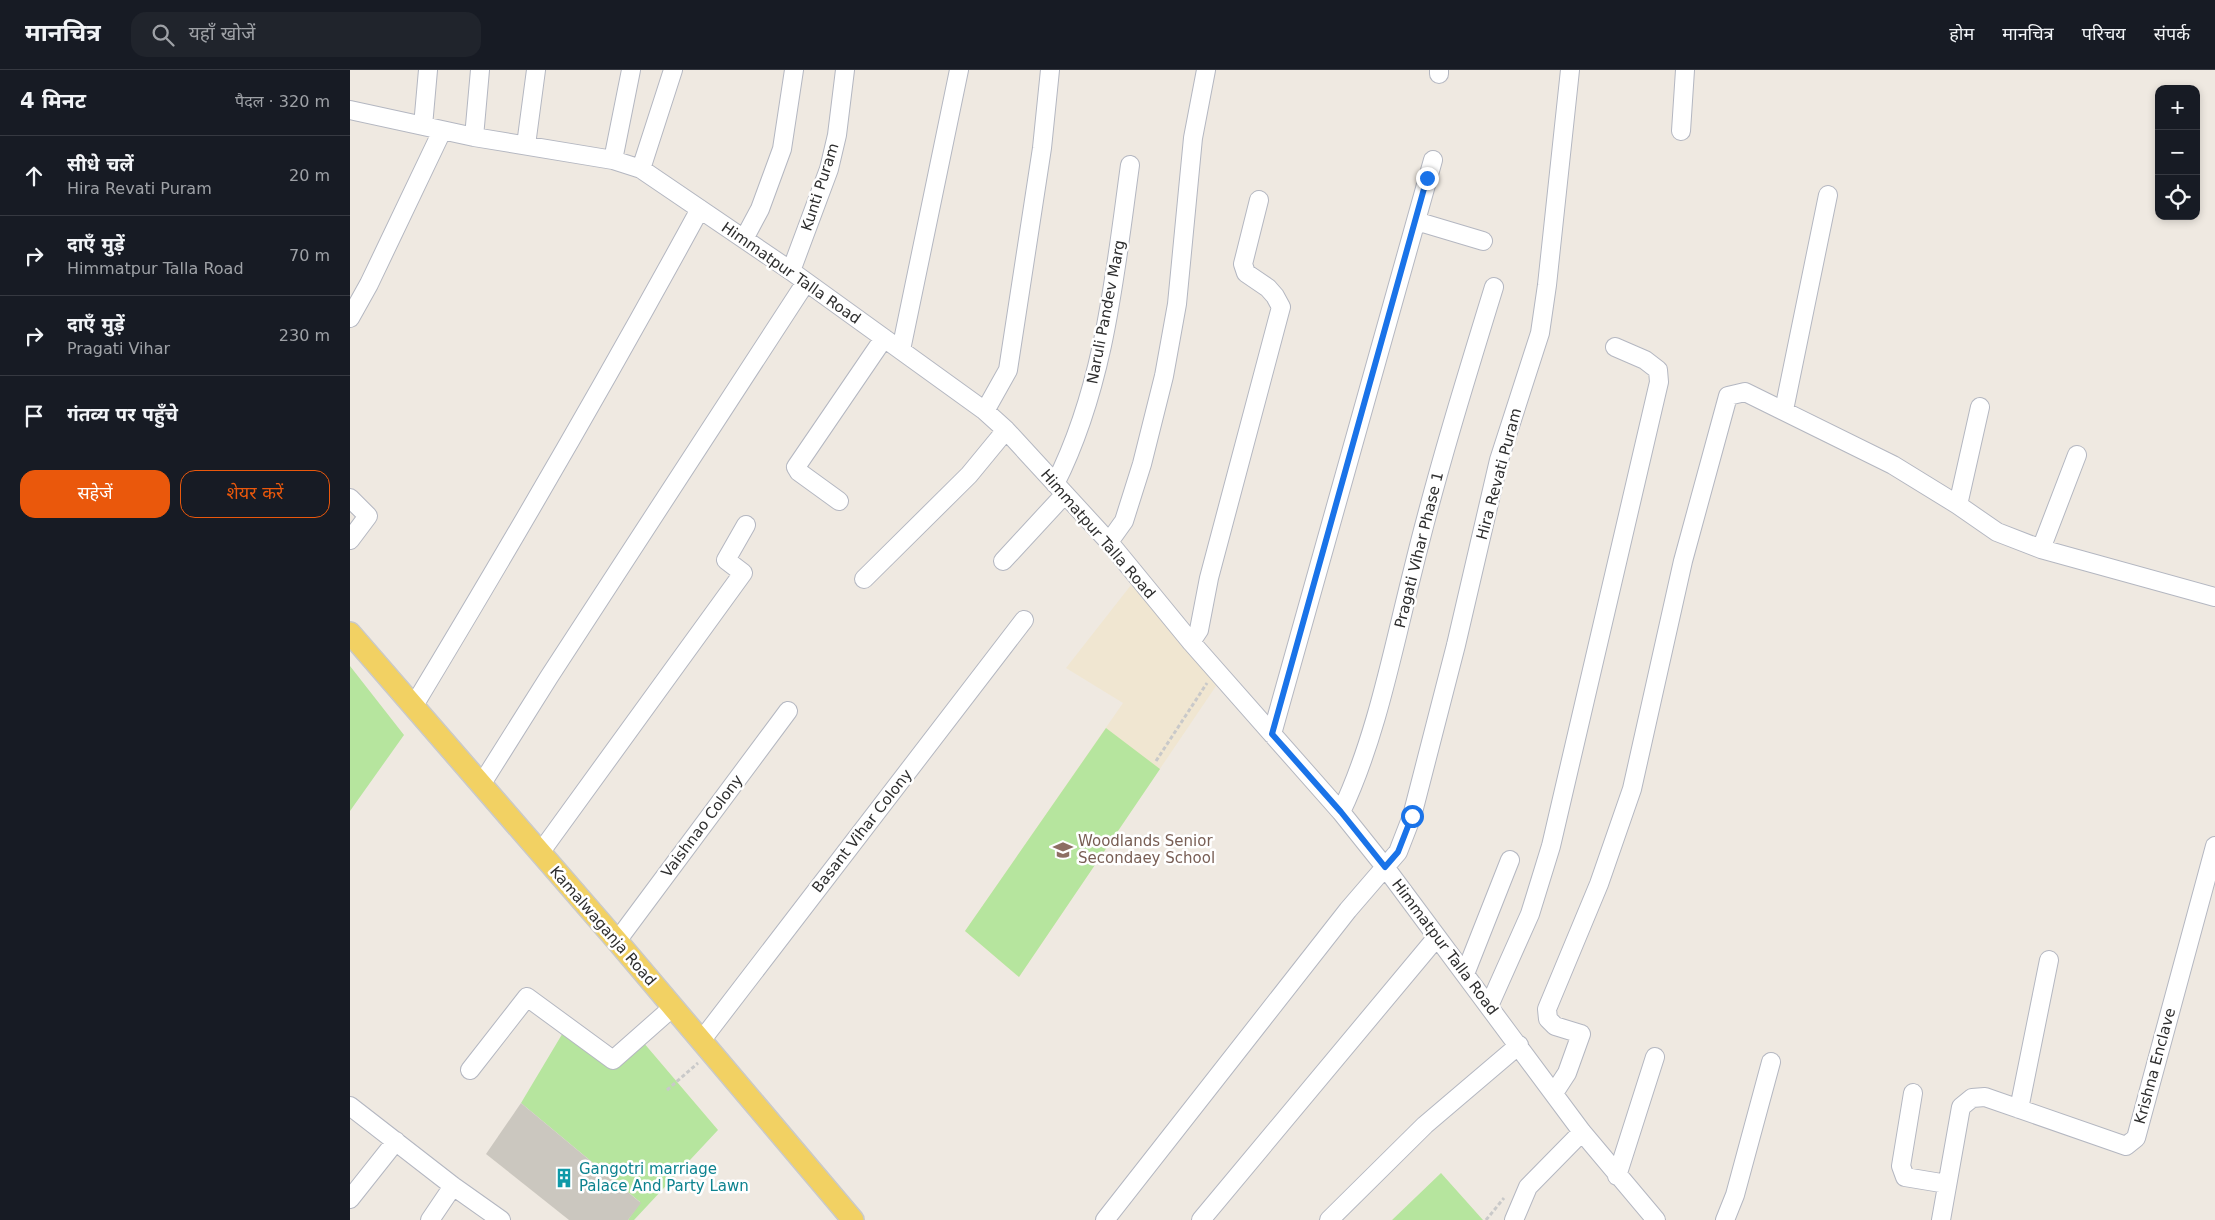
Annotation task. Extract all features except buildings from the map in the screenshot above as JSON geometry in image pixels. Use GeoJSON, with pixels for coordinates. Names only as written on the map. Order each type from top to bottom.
{"type":"FeatureCollection","features":[{"type":"Feature","properties":{"kind":"main road","name":"Kamalwaganja Road"},"geometry":{"type":"LineString","coordinates":[[350,633],[617,941],[853,1220]]}},
{"type":"Feature","properties":{"kind":"street"},"geometry":{"type":"LineString","coordinates":[[423,126],[428,70]]}},
{"type":"Feature","properties":{"kind":"street"},"geometry":{"type":"LineString","coordinates":[[474,137],[480,70]]}},
{"type":"Feature","properties":{"kind":"street"},"geometry":{"type":"LineString","coordinates":[[526,145],[536,70]]}},
{"type":"Feature","properties":{"kind":"street"},"geometry":{"type":"LineString","coordinates":[[613,160],[631,70]]}},
{"type":"Feature","properties":{"kind":"street"},"geometry":{"type":"LineString","coordinates":[[641,169],[673,70]]}},
{"type":"Feature","properties":{"kind":"street"},"geometry":{"type":"LineString","coordinates":[[744,239],[760,209],[782,149],[794,70]]}},
{"type":"Feature","properties":{"kind":"street","name":"Kunti Puram"},"geometry":{"type":"LineString","coordinates":[[791,271],[829,169],[837,135],[845,70]]}},
{"type":"Feature","properties":{"kind":"street"},"geometry":{"type":"LineString","coordinates":[[901,350],[959,70]]}},
{"type":"Feature","properties":{"kind":"street"},"geometry":{"type":"LineString","coordinates":[[985,410],[1008,370],[1042,148],[1050,70]]}},
{"type":"Feature","properties":{"kind":"street"},"geometry":{"type":"LineString","coordinates":[[1108,542],[1124,520],[1142,464],[1164,376],[1177,304],[1193,138],[1206,70]]}},
{"type":"Feature","properties":{"kind":"street","name":"Hira Revati Puram"},"geometry":{"type":"LineString","coordinates":[[1105,1220],[1348,910],[1398,852],[1412,816],[1456,646],[1499,460],[1540,333],[1547,285],[1570,70]]}},
{"type":"Feature","properties":{"kind":"street"},"geometry":{"type":"LineString","coordinates":[[1681,132],[1685,70]]}},
{"type":"Feature","properties":{"kind":"street","name":"Himmatpur Talla Road"},"geometry":{"type":"LineString","coordinates":[[350,110],[442,131],[613,160],[641,169],[791,271],[985,410],[1006,430],[1108,542],[1191,642],[1341,812],[1385,867],[1582,1132],[1655,1220]]}},
{"type":"Feature","properties":{"kind":"street"},"geometry":{"type":"LineString","coordinates":[[350,318],[369,284],[442,131]]}},
{"type":"Feature","properties":{"kind":"street"},"geometry":{"type":"LineString","coordinates":[[1272,734],[1433,160]]}},
{"type":"Feature","properties":{"kind":"street","name":"Naruli Pandev Marg"},"geometry":{"type":"LineString","coordinates":[[1003,561],[1060,490],[1098,368],[1130,165]]}},
{"type":"Feature","properties":{"kind":"street"},"geometry":{"type":"LineString","coordinates":[[1784,410],[1828,195]]}},
{"type":"Feature","properties":{"kind":"street"},"geometry":{"type":"LineString","coordinates":[[1191,642],[1199,630],[1209,578],[1281,307],[1268,288],[1246,273],[1243,264],[1259,200]]}},
{"type":"Feature","properties":{"kind":"street"},"geometry":{"type":"LineString","coordinates":[[413,707],[520,530],[637,326],[700,209]]}},
{"type":"Feature","properties":{"kind":"street"},"geometry":{"type":"LineString","coordinates":[[1416,221],[1483,241]]}},
{"type":"Feature","properties":{"kind":"street"},"geometry":{"type":"LineString","coordinates":[[481,785],[806,282]]}},
{"type":"Feature","properties":{"kind":"street","name":"Pragati Vihar Phase 1"},"geometry":{"type":"LineString","coordinates":[[1341,812],[1354,784],[1373,722],[1445,447],[1494,286]]}},
{"type":"Feature","properties":{"kind":"street"},"geometry":{"type":"LineString","coordinates":[[839,501],[799,472],[796,467],[884,338]]}},
{"type":"Feature","properties":{"kind":"street"},"geometry":{"type":"LineString","coordinates":[[1489,1006],[1530,914],[1551,846],[1659,382],[1658,370],[1645,360],[1614,346]]}},
{"type":"Feature","properties":{"kind":"street"},"geometry":{"type":"LineString","coordinates":[[1554,1093],[1567,1073],[1581,1034],[1555,1026],[1548,1019],[1547,1008],[1599,884],[1632,789],[1683,561],[1728,396],[1745,392],[1893,465],[1958,505],[1997,532],[2041,549],[2215,597]]}},
{"type":"Feature","properties":{"kind":"street"},"geometry":{"type":"LineString","coordinates":[[1958,505],[1980,407]]}},
{"type":"Feature","properties":{"kind":"street"},"geometry":{"type":"LineString","coordinates":[[864,579],[969,475],[1006,430]]}},
{"type":"Feature","properties":{"kind":"street"},"geometry":{"type":"LineString","coordinates":[[2041,549],[2077,455]]}},
{"type":"Feature","properties":{"kind":"street"},"geometry":{"type":"LineString","coordinates":[[350,498],[368,516],[350,540]]}},
{"type":"Feature","properties":{"kind":"street"},"geometry":{"type":"LineString","coordinates":[[540,853],[743,573],[726,560],[746,525]]}},
{"type":"Feature","properties":{"kind":"street","name":"Basant Vihar Colony"},"geometry":{"type":"LineString","coordinates":[[705,1047],[1024,620]]}},
{"type":"Feature","properties":{"kind":"street","name":"Vaishnao Colony"},"geometry":{"type":"LineString","coordinates":[[617,941],[788,711]]}},
{"type":"Feature","properties":{"kind":"street","name":"Krishna Enclave"},"geometry":{"type":"LineString","coordinates":[[1940,1220],[1962,1107],[1972,1098],[1985,1097],[2126,1146],[2136,1138],[2215,846]]}},
{"type":"Feature","properties":{"kind":"street"},"geometry":{"type":"LineString","coordinates":[[1465,974],[1510,860]]}},
{"type":"Feature","properties":{"kind":"street"},"geometry":{"type":"LineString","coordinates":[[1202,1220],[1436,937]]}},
{"type":"Feature","properties":{"kind":"street"},"geometry":{"type":"LineString","coordinates":[[2019,1109],[2049,960]]}},
{"type":"Feature","properties":{"kind":"street"},"geometry":{"type":"LineString","coordinates":[[470,1070],[526,997],[614,1060],[673,1007]]}},
{"type":"Feature","properties":{"kind":"street"},"geometry":{"type":"LineString","coordinates":[[1329,1220],[1425,1126],[1519,1046]]}},
{"type":"Feature","properties":{"kind":"street"},"geometry":{"type":"LineString","coordinates":[[1617,1176],[1655,1057]]}},
{"type":"Feature","properties":{"kind":"street"},"geometry":{"type":"LineString","coordinates":[[1725,1220],[1735,1195],[1771,1062]]}},
{"type":"Feature","properties":{"kind":"street"},"geometry":{"type":"LineString","coordinates":[[1913,1093],[1901,1166],[1905,1177],[1947,1184]]}},
{"type":"Feature","properties":{"kind":"street"},"geometry":{"type":"LineString","coordinates":[[350,1106],[453,1186],[501,1220]]}},
{"type":"Feature","properties":{"kind":"street"},"geometry":{"type":"LineString","coordinates":[[1514,1220],[1528,1187],[1582,1132]]}},
{"type":"Feature","properties":{"kind":"street"},"geometry":{"type":"LineString","coordinates":[[350,1199],[396,1141]]}},
{"type":"Feature","properties":{"kind":"street"},"geometry":{"type":"LineString","coordinates":[[430,1220],[453,1186]]}},
{"type":"Feature","properties":{"kind":"path"},"geometry":{"type":"LineString","coordinates":[[1156,761],[1216,670]]}},
{"type":"Feature","properties":{"kind":"path"},"geometry":{"type":"LineString","coordinates":[[667,1090],[705,1047]]}},
{"type":"Feature","properties":{"kind":"shaded area","name":"Woodlands Senior Secondaey School"},"geometry":{"type":"Polygon","coordinates":[[[1131,585],[1166,620],[1216,686],[1019,977],[965,931],[1123,703],[1066,668],[1131,585]]]}},
{"type":"Feature","properties":{"kind":"green space"},"geometry":{"type":"Polygon","coordinates":[[[350,666],[404,735],[350,811],[350,666]]]}},
{"type":"Feature","properties":{"kind":"green space"},"geometry":{"type":"Polygon","coordinates":[[[1106,728],[1160,769],[1019,977],[965,931],[1106,728]]]}},
{"type":"Feature","properties":{"kind":"green space"},"geometry":{"type":"Polygon","coordinates":[[[564,1031],[613,1070],[643,1042],[718,1130],[634,1220],[628,1220],[640,1202],[521,1103],[564,1031]]]}},
{"type":"Feature","properties":{"kind":"green space"},"geometry":{"type":"Polygon","coordinates":[[[1441,1173],[1483,1220],[1392,1220],[1441,1173]]]}},
{"type":"Feature","properties":{"kind":"place","name":"Woodlands Senior Secondaey School"},"geometry":{"type":"Point","coordinates":[1063,850]}},
{"type":"Feature","properties":{"kind":"place","name":"Gangotri marriage Palace And Party Lawn"},"geometry":{"type":"Point","coordinates":[564,1178]}},
{"type":"Feature","properties":{"kind":"route"},"geometry":{"type":"LineString","coordinates":[[1412,816],[1398,852],[1385,867],[1341,812],[1272,734],[1427,178]]}}]}
